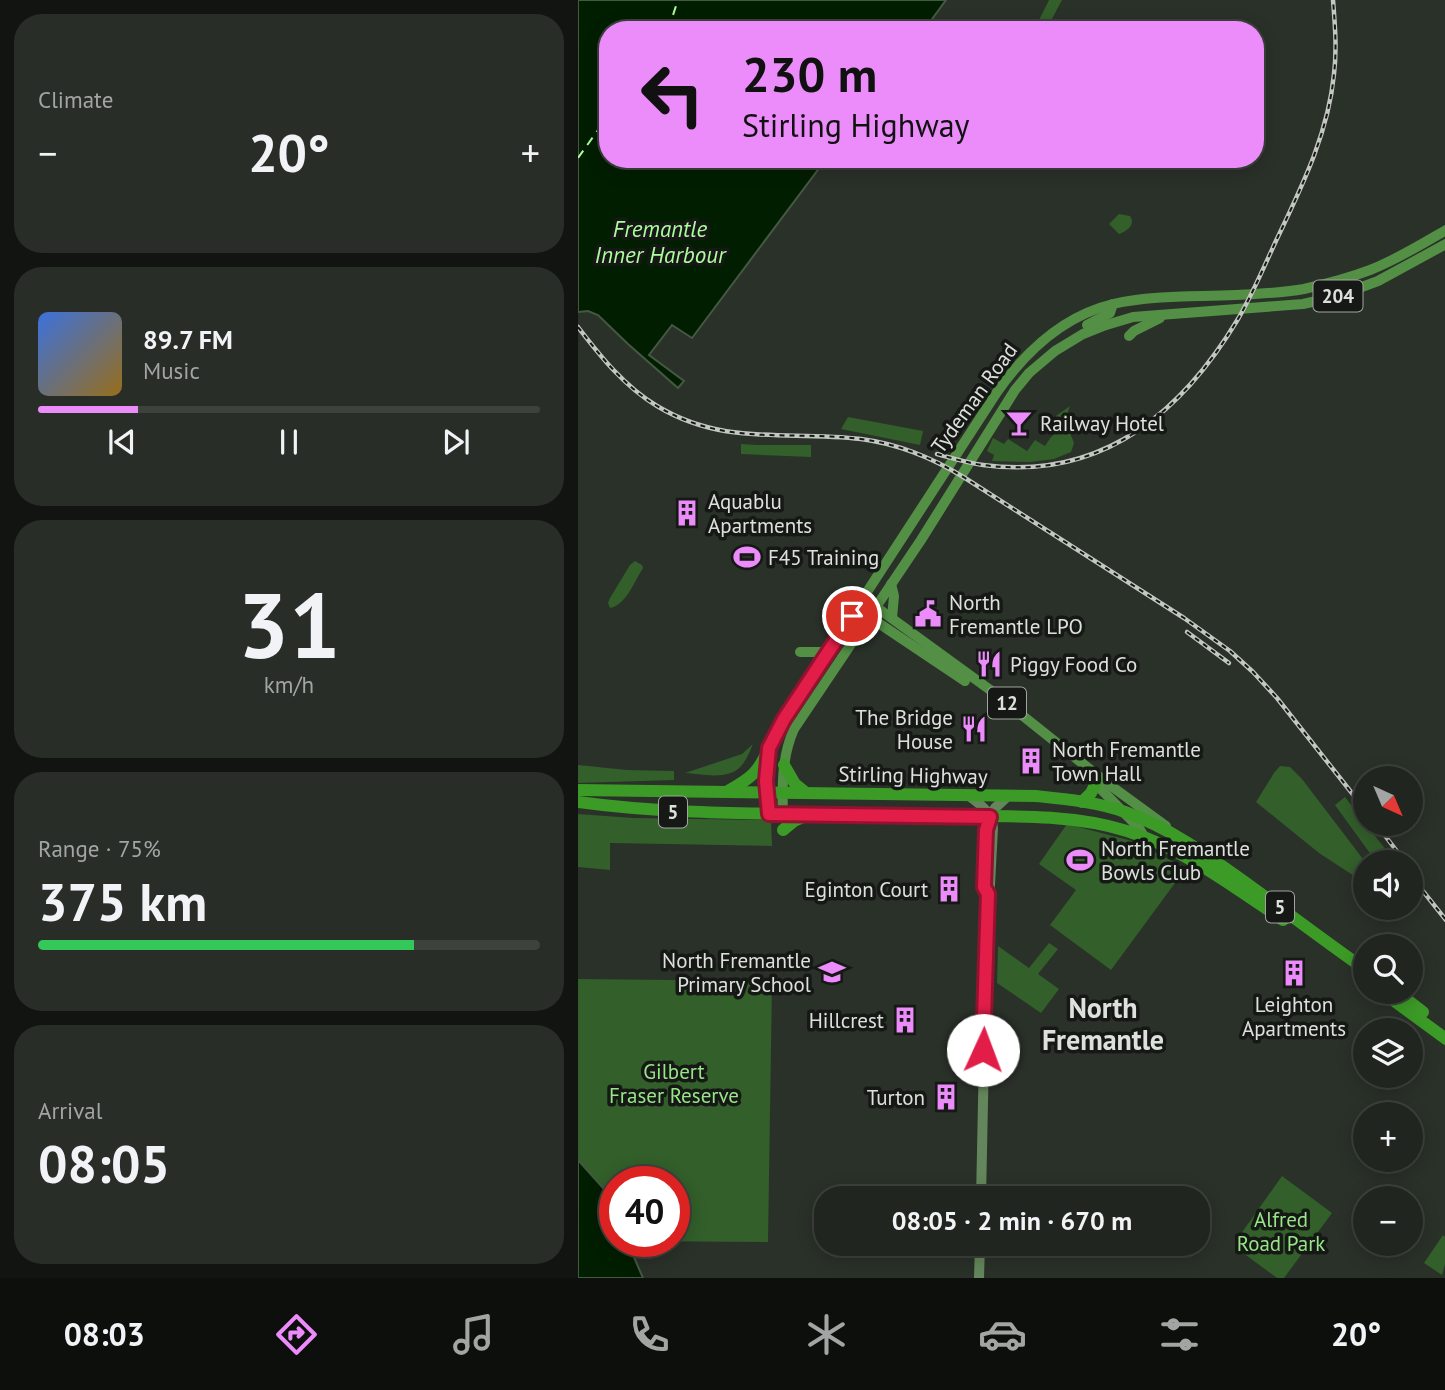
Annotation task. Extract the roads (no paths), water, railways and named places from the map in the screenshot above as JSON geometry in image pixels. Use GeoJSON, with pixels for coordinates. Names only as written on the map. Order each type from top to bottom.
{"type":"FeatureCollection","features":[{"type":"Feature","properties":{"kind":"highway"},"geometry":{"type":"LineString","coordinates":[[728,792],[750,779],[769,748]]}},
{"type":"Feature","properties":{"kind":"highway"},"geometry":{"type":"LineString","coordinates":[[784,765],[794,784],[806,793]]}},
{"type":"Feature","properties":{"kind":"highway"},"geometry":{"type":"LineString","coordinates":[[1081,802],[1091,793],[1095,783]]}},
{"type":"Feature","properties":{"kind":"highway","name":"Stirling Highway"},"geometry":{"type":"LineString","coordinates":[[578,790],[1036,796],[1123,811],[1182,838],[1353,961]]}},
{"type":"Feature","properties":{"kind":"highway","name":"Stirling Highway"},"geometry":{"type":"LineString","coordinates":[[578,802],[689,813],[1054,818],[1109,826],[1176,852],[1235,887],[1353,970]]}},
{"type":"Feature","properties":{"kind":"highway"},"geometry":{"type":"LineString","coordinates":[[783,830],[809,814]]}},
{"type":"Feature","properties":{"kind":"highway"},"geometry":{"type":"LineString","coordinates":[[1398,1004],[1445,1039]]}},
{"type":"Feature","properties":{"kind":"highway"},"geometry":{"type":"LineString","coordinates":[[1413,1004],[1445,1029]]}},
{"type":"Feature","properties":{"kind":"main road","name":"Tydeman Road"},"geometry":{"type":"LineString","coordinates":[[769,814],[769,748],[784,719],[1008,376],[1044,339],[1079,317],[1114,304],[1305,289],[1343,279],[1372,270],[1445,230]]}},
{"type":"Feature","properties":{"kind":"main road","name":"Tydeman Road"},"geometry":{"type":"LineString","coordinates":[[783,814],[784,765],[794,729],[873,612],[1015,390],[1029,373],[1055,351],[1083,334],[1117,321],[1141,316],[1303,304],[1335,297],[1378,281],[1445,244]]}},
{"type":"Feature","properties":{"kind":"main road"},"geometry":{"type":"LineString","coordinates":[[1055,351],[1071,334],[1110,313],[1114,304]]}},
{"type":"Feature","properties":{"kind":"main road"},"geometry":{"type":"LineString","coordinates":[[1129,336],[1169,314]]}},
{"type":"Feature","properties":{"kind":"main road"},"geometry":{"type":"LineString","coordinates":[[891,584],[894,596],[892,618]]}},
{"type":"Feature","properties":{"kind":"main road","name":"12"},"geometry":{"type":"LineString","coordinates":[[861,603],[1065,756],[1123,811],[1145,838]]}},
{"type":"Feature","properties":{"kind":"main road","name":"12"},"geometry":{"type":"LineString","coordinates":[[873,612],[892,618],[1182,838]]}},
{"type":"Feature","properties":{"kind":"main road"},"geometry":{"type":"LineString","coordinates":[[800,652],[829,650]]}},
{"type":"Feature","properties":{"kind":"street"},"geometry":{"type":"LineString","coordinates":[[968,795],[984,807],[990,817]]}},
{"type":"Feature","properties":{"kind":"street"},"geometry":{"type":"LineString","coordinates":[[981,1186],[988,894],[984,887],[986,830],[995,808],[1008,796]]}},
{"type":"Feature","properties":{"kind":"street"},"geometry":{"type":"LineString","coordinates":[[979,1278],[980,1256]]}},
{"type":"Feature","properties":{"kind":"water","name":"Fremantle Inner Harbour"},"geometry":{"type":"Polygon","coordinates":[[[578,0],[946,0],[931,21],[599,21],[599,168],[819,168],[692,338],[672,325],[649,355],[684,381],[678,388],[598,315],[588,311],[578,312],[578,0]]]}},
{"type":"Feature","properties":{"kind":"water"},"geometry":{"type":"Polygon","coordinates":[[[578,1160],[599,1183],[599,1257],[634,1257],[643,1278],[578,1278],[578,1160]]]}},
{"type":"Feature","properties":{"kind":"railway"},"geometry":{"type":"LineString","coordinates":[[937,454],[983,465],[1025,467],[1065,462],[1101,451],[1133,434],[1163,411],[1191,384],[1216,353],[1243,310],[1320,140],[1334,74],[1336,46],[1333,0]]}},
{"type":"Feature","properties":{"kind":"railway"},"geometry":{"type":"LineString","coordinates":[[578,327],[604,360],[634,389],[657,406],[682,419],[732,432],[875,441],[915,453],[965,478],[1184,618],[1230,651],[1277,698],[1353,794]]}},
{"type":"Feature","properties":{"kind":"railway"},"geometry":{"type":"LineString","coordinates":[[1187,632],[1229,663]]}},
{"type":"Feature","properties":{"kind":"railway"},"geometry":{"type":"LineString","coordinates":[[1385,836],[1396,850]]}},
{"type":"Feature","properties":{"kind":"railway"},"geometry":{"type":"LineString","coordinates":[[1423,891],[1446,920]]}},
{"type":"Feature","properties":{"kind":"place","name":"Railway Hotel"},"geometry":{"type":"Point","coordinates":[1019,423]}},
{"type":"Feature","properties":{"kind":"place","name":"Aquablu Apartments"},"geometry":{"type":"Point","coordinates":[687,513]}},
{"type":"Feature","properties":{"kind":"place","name":"F45 Training"},"geometry":{"type":"Point","coordinates":[747,557]}},
{"type":"Feature","properties":{"kind":"place","name":"North Fremantle LPO"},"geometry":{"type":"Point","coordinates":[928,614]}},
{"type":"Feature","properties":{"kind":"place","name":"Piggy Food Co"},"geometry":{"type":"Point","coordinates":[989,664]}},
{"type":"Feature","properties":{"kind":"place","name":"The Bridge House"},"geometry":{"type":"Point","coordinates":[974,729]}},
{"type":"Feature","properties":{"kind":"place","name":"North Fremantle Town Hall"},"geometry":{"type":"Point","coordinates":[1031,761]}},
{"type":"Feature","properties":{"kind":"place","name":"North Fremantle Bowls Club"},"geometry":{"type":"Point","coordinates":[1080,860]}},
{"type":"Feature","properties":{"kind":"place","name":"Eginton Court"},"geometry":{"type":"Point","coordinates":[949,889]}},
{"type":"Feature","properties":{"kind":"place","name":"North Fremantle Primary School"},"geometry":{"type":"Point","coordinates":[832,972]}},
{"type":"Feature","properties":{"kind":"place","name":"Leighton Apartments"},"geometry":{"type":"Point","coordinates":[1294,973]}},
{"type":"Feature","properties":{"kind":"place","name":"Hillcrest"},"geometry":{"type":"Point","coordinates":[905,1020]}},
{"type":"Feature","properties":{"kind":"place","name":"Turton"},"geometry":{"type":"Point","coordinates":[946,1097]}},
{"type":"Feature","properties":{"kind":"district","name":"North Fremantle"},"geometry":{"type":"Point","coordinates":[1103,1023]}},
{"type":"Feature","properties":{"kind":"park label","name":"Gilbert Fraser Reserve"},"geometry":{"type":"Point","coordinates":[674,1083]}},
{"type":"Feature","properties":{"kind":"park label","name":"Alfred Road Park"},"geometry":{"type":"Point","coordinates":[1281,1231]}}]}
